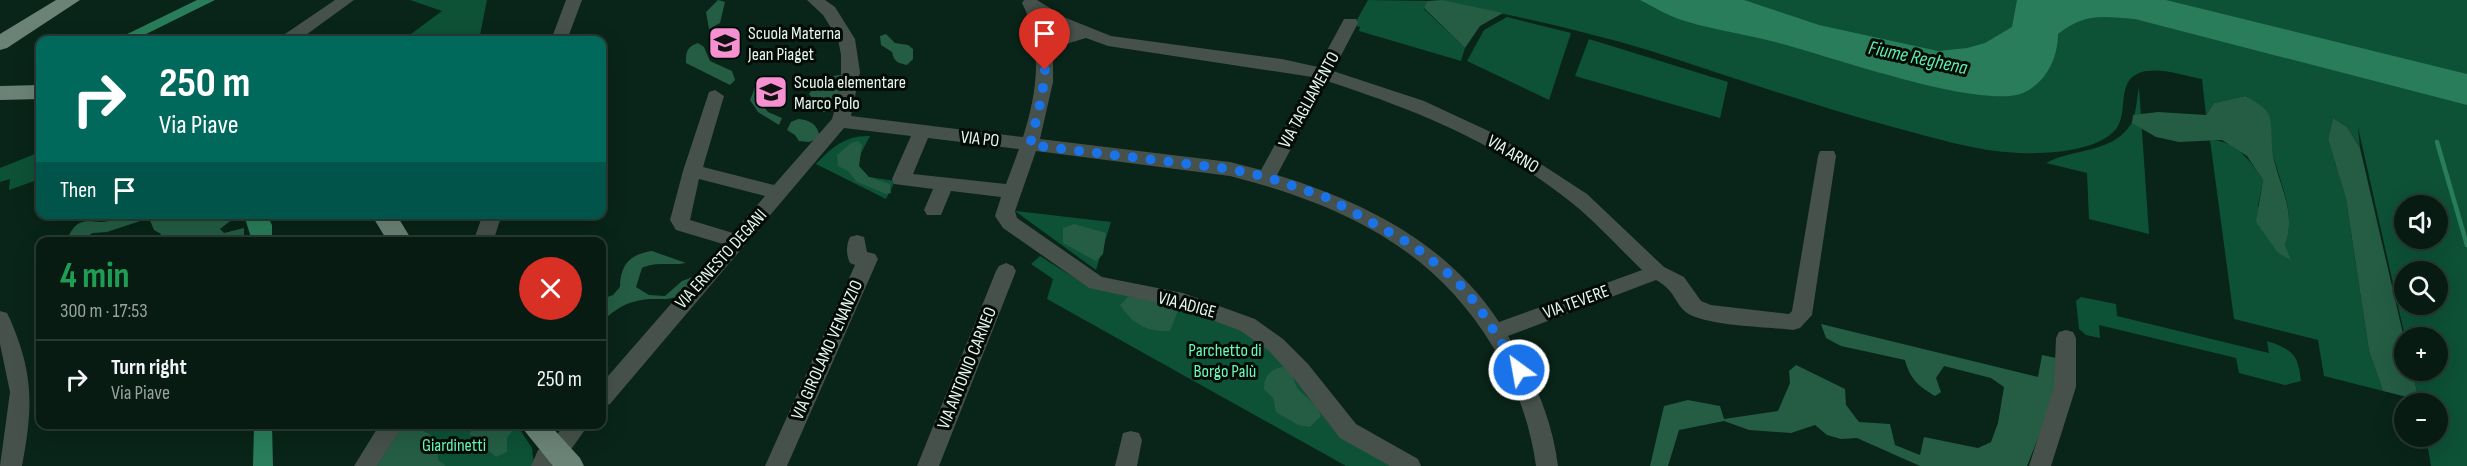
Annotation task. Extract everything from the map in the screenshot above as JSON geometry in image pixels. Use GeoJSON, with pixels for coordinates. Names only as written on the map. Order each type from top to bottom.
{"type":"FeatureCollection","features":[{"type":"Feature","properties":{"kind":"main road"},"geometry":{"type":"LineString","coordinates":[[0,36],[59,0]]}},
{"type":"Feature","properties":{"kind":"main road"},"geometry":{"type":"LineString","coordinates":[[0,43],[70,0]]}},
{"type":"Feature","properties":{"kind":"main road"},"geometry":{"type":"LineString","coordinates":[[0,94],[33,92]]}},
{"type":"Feature","properties":{"kind":"main road"},"geometry":{"type":"LineString","coordinates":[[386,219],[399,237]]}},
{"type":"Feature","properties":{"kind":"main road"},"geometry":{"type":"LineString","coordinates":[[533,429],[554,461]]}},
{"type":"Feature","properties":{"kind":"street"},"geometry":{"type":"LineString","coordinates":[[294,36],[346,0]]}},
{"type":"Feature","properties":{"kind":"street"},"geometry":{"type":"LineString","coordinates":[[560,36],[574,0]]}},
{"type":"Feature","properties":{"kind":"street"},"geometry":{"type":"LineString","coordinates":[[815,0],[833,15],[851,53],[852,85],[840,121]]}},
{"type":"Feature","properties":{"kind":"street","name":"VIA ARNO"},"geometry":{"type":"LineString","coordinates":[[1029,2],[1086,33],[1116,43],[1238,58],[1323,74],[1418,105],[1489,138],[1580,199],[1657,272],[1677,282],[1694,307],[1710,313],[1793,322],[1802,315],[1827,156]]}},
{"type":"Feature","properties":{"kind":"street","name":"VIA ADIGE"},"geometry":{"type":"LineString","coordinates":[[1029,2],[1040,25],[1043,50],[1042,96],[1030,145],[1005,216],[1010,223],[1067,265],[1107,287],[1183,301],[1248,325],[1276,345],[1300,370],[1348,431],[1410,466]]}},
{"type":"Feature","properties":{"kind":"street","name":"VIA TAGLIAMENTO"},"geometry":{"type":"LineString","coordinates":[[1267,177],[1350,23]]}},
{"type":"Feature","properties":{"kind":"street"},"geometry":{"type":"LineString","coordinates":[[1043,50],[1057,41],[1086,33]]}},
{"type":"Feature","properties":{"kind":"street"},"geometry":{"type":"LineString","coordinates":[[715,96],[680,220],[683,225],[737,241]]}},
{"type":"Feature","properties":{"kind":"street","name":"VIA PO"},"geometry":{"type":"LineString","coordinates":[[840,121],[1230,169],[1267,177],[1328,198],[1414,246],[1456,280],[1495,332],[1519,370],[1535,411],[1547,466]]}},
{"type":"Feature","properties":{"kind":"street","name":"VIA ERNESTO DEGANI"},"geometry":{"type":"LineString","coordinates":[[606,393],[840,121]]}},
{"type":"Feature","properties":{"kind":"street"},"geometry":{"type":"LineString","coordinates":[[922,132],[901,178],[1012,191]]}},
{"type":"Feature","properties":{"kind":"street"},"geometry":{"type":"LineString","coordinates":[[692,171],[780,193]]}},
{"type":"Feature","properties":{"kind":"street"},"geometry":{"type":"LineString","coordinates":[[934,210],[945,183]]}},
{"type":"Feature","properties":{"kind":"street"},"geometry":{"type":"LineString","coordinates":[[485,237],[491,219]]}},
{"type":"Feature","properties":{"kind":"street","name":"VIA GIROLAMO VENANZIO"},"geometry":{"type":"LineString","coordinates":[[776,466],[868,259],[857,258],[857,242]]}},
{"type":"Feature","properties":{"kind":"street","name":"VIA ANTONIO CARNEO"},"geometry":{"type":"LineString","coordinates":[[928,466],[1006,270]]}},
{"type":"Feature","properties":{"kind":"street","name":"VIA TEVERE"},"geometry":{"type":"LineString","coordinates":[[1495,332],[1657,272]]}},
{"type":"Feature","properties":{"kind":"street"},"geometry":{"type":"LineString","coordinates":[[0,320],[7,354],[19,364],[21,407],[11,466]]}},
{"type":"Feature","properties":{"kind":"street"},"geometry":{"type":"LineString","coordinates":[[2040,466],[2064,387],[2066,338]]}},
{"type":"Feature","properties":{"kind":"street"},"geometry":{"type":"LineString","coordinates":[[365,466],[390,429]]}},
{"type":"Feature","properties":{"kind":"street"},"geometry":{"type":"LineString","coordinates":[[554,461],[575,429]]}},
{"type":"Feature","properties":{"kind":"street"},"geometry":{"type":"LineString","coordinates":[[1126,466],[1131,440]]}},
{"type":"Feature","properties":{"kind":"green space"},"geometry":{"type":"Polygon","coordinates":[[[410,0],[487,0],[480,36],[408,36],[442,11],[410,0]]]}},
{"type":"Feature","properties":{"kind":"green space"},"geometry":{"type":"Polygon","coordinates":[[[1368,0],[1427,1],[1424,9],[1465,48],[1461,61],[1359,31],[1360,27],[1354,25],[1368,0]]]}},
{"type":"Feature","properties":{"kind":"green space"},"geometry":{"type":"Polygon","coordinates":[[[1439,0],[2467,0],[2467,466],[2431,466],[2428,447],[2448,447],[2448,393],[2418,393],[2414,381],[2448,381],[2448,327],[2403,327],[2400,315],[2448,315],[2448,261],[2394,261],[2394,288],[2358,127],[2360,148],[2347,127],[2333,118],[2328,139],[2346,199],[2369,351],[2383,391],[2324,376],[2318,340],[2234,319],[2210,140],[2227,143],[2241,152],[2263,180],[2258,206],[2278,253],[2290,259],[2285,245],[2289,229],[2289,213],[2272,150],[2270,118],[2247,96],[2214,103],[2206,115],[2202,79],[2171,72],[2146,71],[2132,77],[2125,90],[2120,122],[2116,129],[2097,143],[2070,150],[2042,153],[2002,152],[1955,143],[1862,118],[1625,43],[1439,0]]]}},
{"type":"Feature","properties":{"kind":"green space"},"geometry":{"type":"Polygon","coordinates":[[[1507,17],[1571,33],[1549,100],[1467,61],[1484,30],[1507,17]]]}},
{"type":"Feature","properties":{"kind":"green space"},"geometry":{"type":"Polygon","coordinates":[[[1589,39],[1728,82],[1720,118],[1575,76],[1589,39]]]}},
{"type":"Feature","properties":{"kind":"green space"},"geometry":{"type":"Polygon","coordinates":[[[2139,87],[2149,234],[2089,219],[2087,173],[2046,163],[2103,146],[2123,134],[2133,120],[2139,87]]]}},
{"type":"Feature","properties":{"kind":"green space"},"geometry":{"type":"Polygon","coordinates":[[[861,136],[870,136],[850,174],[895,181],[886,199],[816,164],[840,143],[861,136]]]}},
{"type":"Feature","properties":{"kind":"green space"},"geometry":{"type":"Polygon","coordinates":[[[36,154],[36,180],[9,190],[10,179],[0,182],[0,168],[36,154]]]}},
{"type":"Feature","properties":{"kind":"green space"},"geometry":{"type":"Polygon","coordinates":[[[1015,211],[1111,222],[1096,270],[1015,211]]]}},
{"type":"Feature","properties":{"kind":"green space","name":"Parchetto di Borgo Palù"},"geometry":{"type":"Polygon","coordinates":[[[1040,256],[1084,284],[1200,314],[1244,331],[1268,348],[1342,436],[1397,466],[1346,466],[1047,299],[1053,279],[1031,264],[1040,256]]]}},
{"type":"Feature","properties":{"kind":"green space"},"geometry":{"type":"Polygon","coordinates":[[[2081,297],[2116,304],[2117,316],[2269,353],[2267,341],[2276,344],[2293,354],[2301,381],[2285,385],[2239,373],[2236,358],[2099,325],[2100,338],[2086,335],[2079,329],[2076,301],[2081,297]]]}},
{"type":"Feature","properties":{"kind":"green space","name":"Giardinetti"},"geometry":{"type":"Polygon","coordinates":[[[396,429],[520,429],[532,448],[534,466],[373,466],[396,429]]]}},
{"type":"Feature","properties":{"kind":"shaded area"},"geometry":{"type":"Polygon","coordinates":[[[718,0],[725,2],[720,23],[709,29],[706,12],[718,0]]]}},
{"type":"Feature","properties":{"kind":"shaded area"},"geometry":{"type":"Polygon","coordinates":[[[1442,0],[1503,13],[1480,26],[1465,48],[1424,8],[1427,1],[1442,0]]]}},
{"type":"Feature","properties":{"kind":"shaded area"},"geometry":{"type":"Polygon","coordinates":[[[886,34],[895,43],[908,45],[913,49],[913,59],[907,65],[897,62],[892,52],[881,45],[880,36],[886,34]]]}},
{"type":"Feature","properties":{"kind":"shaded area"},"geometry":{"type":"Polygon","coordinates":[[[698,43],[704,47],[710,61],[732,71],[735,80],[730,85],[686,63],[688,50],[698,43]]]}},
{"type":"Feature","properties":{"kind":"shaded area"},"geometry":{"type":"Polygon","coordinates":[[[838,75],[847,76],[838,110],[823,112],[809,94],[819,80],[838,75]]]}},
{"type":"Feature","properties":{"kind":"shaded area"},"geometry":{"type":"Polygon","coordinates":[[[762,84],[765,88],[760,102],[768,112],[782,118],[779,125],[758,112],[750,100],[755,87],[762,84]]]}},
{"type":"Feature","properties":{"kind":"shaded area"},"geometry":{"type":"Polygon","coordinates":[[[2246,96],[2269,114],[2273,155],[2288,210],[2288,233],[2285,245],[2291,260],[2278,253],[2256,222],[2263,180],[2247,156],[2222,140],[2179,142],[2156,137],[2132,123],[2133,115],[2158,112],[2206,115],[2214,103],[2246,96]]]}},
{"type":"Feature","properties":{"kind":"shaded area"},"geometry":{"type":"Polygon","coordinates":[[[2333,118],[2347,127],[2360,148],[2394,295],[2394,315],[2399,315],[2401,327],[2394,327],[2394,381],[2414,381],[2417,393],[2394,394],[2383,391],[2369,351],[2346,199],[2328,139],[2333,118]]]}},
{"type":"Feature","properties":{"kind":"shaded area"},"geometry":{"type":"Polygon","coordinates":[[[798,119],[813,124],[820,138],[809,142],[799,141],[787,130],[791,122],[798,119]]]}},
{"type":"Feature","properties":{"kind":"shaded area"},"geometry":{"type":"Polygon","coordinates":[[[858,141],[862,145],[859,166],[869,177],[890,184],[891,193],[886,194],[857,182],[848,171],[838,166],[837,155],[851,143],[858,141]]]}},
{"type":"Feature","properties":{"kind":"shaded area"},"geometry":{"type":"Polygon","coordinates":[[[146,219],[107,232],[93,233],[86,237],[69,235],[82,222],[146,219]]]}},
{"type":"Feature","properties":{"kind":"shaded area"},"geometry":{"type":"Polygon","coordinates":[[[149,219],[233,219],[220,229],[224,233],[244,228],[244,237],[159,237],[161,234],[154,230],[149,219]]]}},
{"type":"Feature","properties":{"kind":"shaded area"},"geometry":{"type":"Polygon","coordinates":[[[1074,224],[1106,233],[1103,254],[1096,261],[1063,243],[1063,228],[1074,224]]]}},
{"type":"Feature","properties":{"kind":"shaded area"},"geometry":{"type":"Polygon","coordinates":[[[652,251],[686,263],[642,268],[636,287],[649,295],[665,296],[682,281],[693,277],[681,294],[675,297],[643,300],[620,308],[608,316],[606,327],[606,298],[613,295],[620,287],[622,272],[628,262],[645,252],[652,251]]]}},
{"type":"Feature","properties":{"kind":"shaded area"},"geometry":{"type":"Polygon","coordinates":[[[1128,297],[1154,299],[1179,308],[1170,331],[1154,330],[1135,322],[1120,305],[1128,297]]]}},
{"type":"Feature","properties":{"kind":"shaded area"},"geometry":{"type":"Polygon","coordinates":[[[1821,324],[2038,377],[2042,355],[2056,358],[2055,395],[2027,466],[1920,466],[1857,438],[1841,439],[1827,435],[1815,425],[1791,433],[1749,430],[1724,421],[1679,430],[1668,466],[1650,466],[1664,406],[1688,400],[1720,406],[1724,419],[1778,411],[1790,383],[1789,371],[1796,365],[1845,389],[1846,405],[1859,422],[1890,424],[1895,445],[1920,455],[1924,437],[1978,448],[1991,442],[1998,423],[2004,387],[1991,378],[1944,366],[1936,378],[1941,392],[1935,396],[1916,381],[1909,372],[1905,360],[1841,346],[1826,338],[1821,324]]]}},
{"type":"Feature","properties":{"kind":"shaded area"},"geometry":{"type":"Polygon","coordinates":[[[1283,367],[1291,372],[1298,388],[1314,404],[1321,416],[1310,427],[1298,425],[1276,412],[1273,398],[1264,389],[1265,380],[1269,374],[1283,367]]]}},
{"type":"Feature","properties":{"kind":"shaded area"},"geometry":{"type":"Polygon","coordinates":[[[401,429],[420,429],[438,439],[438,460],[446,466],[377,466],[401,429]]]}},
{"type":"Feature","properties":{"kind":"shaded area"},"geometry":{"type":"Polygon","coordinates":[[[473,429],[513,430],[507,438],[507,452],[496,457],[469,434],[473,429]]]}},
{"type":"Feature","properties":{"kind":"water"},"geometry":{"type":"Polygon","coordinates":[[[197,0],[215,0],[142,36],[123,36],[197,0]]]}},
{"type":"Feature","properties":{"kind":"water","name":"Fiume Reghena"},"geometry":{"type":"Polygon","coordinates":[[[1640,0],[1744,0],[1819,25],[1938,51],[1967,48],[1985,43],[2012,27],[2017,0],[2166,0],[2467,74],[2467,105],[2135,19],[2103,17],[2076,22],[2058,34],[2053,61],[2044,76],[2031,89],[2023,93],[2003,96],[1975,94],[1906,80],[1783,44],[1697,24],[1674,17],[1640,0]]]}},
{"type":"Feature","properties":{"kind":"water"},"geometry":{"type":"Polygon","coordinates":[[[245,219],[269,219],[272,225],[272,237],[251,237],[245,219]]]}},
{"type":"Feature","properties":{"kind":"water"},"geometry":{"type":"Polygon","coordinates":[[[254,429],[272,429],[273,466],[253,466],[254,429]]]}},
{"type":"Feature","properties":{"kind":"waterway"},"geometry":{"type":"LineString","coordinates":[[2437,142],[2467,245]]}},
{"type":"Feature","properties":{"kind":"place","name":"Scuola Materna Jean Piaget"},"geometry":{"type":"Point","coordinates":[725,43]}},
{"type":"Feature","properties":{"kind":"place","name":"Scuola elementare Marco Polo"},"geometry":{"type":"Point","coordinates":[771,92]}},
{"type":"Feature","properties":{"kind":"route"},"geometry":{"type":"LineString","coordinates":[[1045,70],[1038,119],[1030,145],[1230,169],[1267,177],[1328,198],[1414,246],[1456,280],[1478,306],[1519,370]]}}]}
